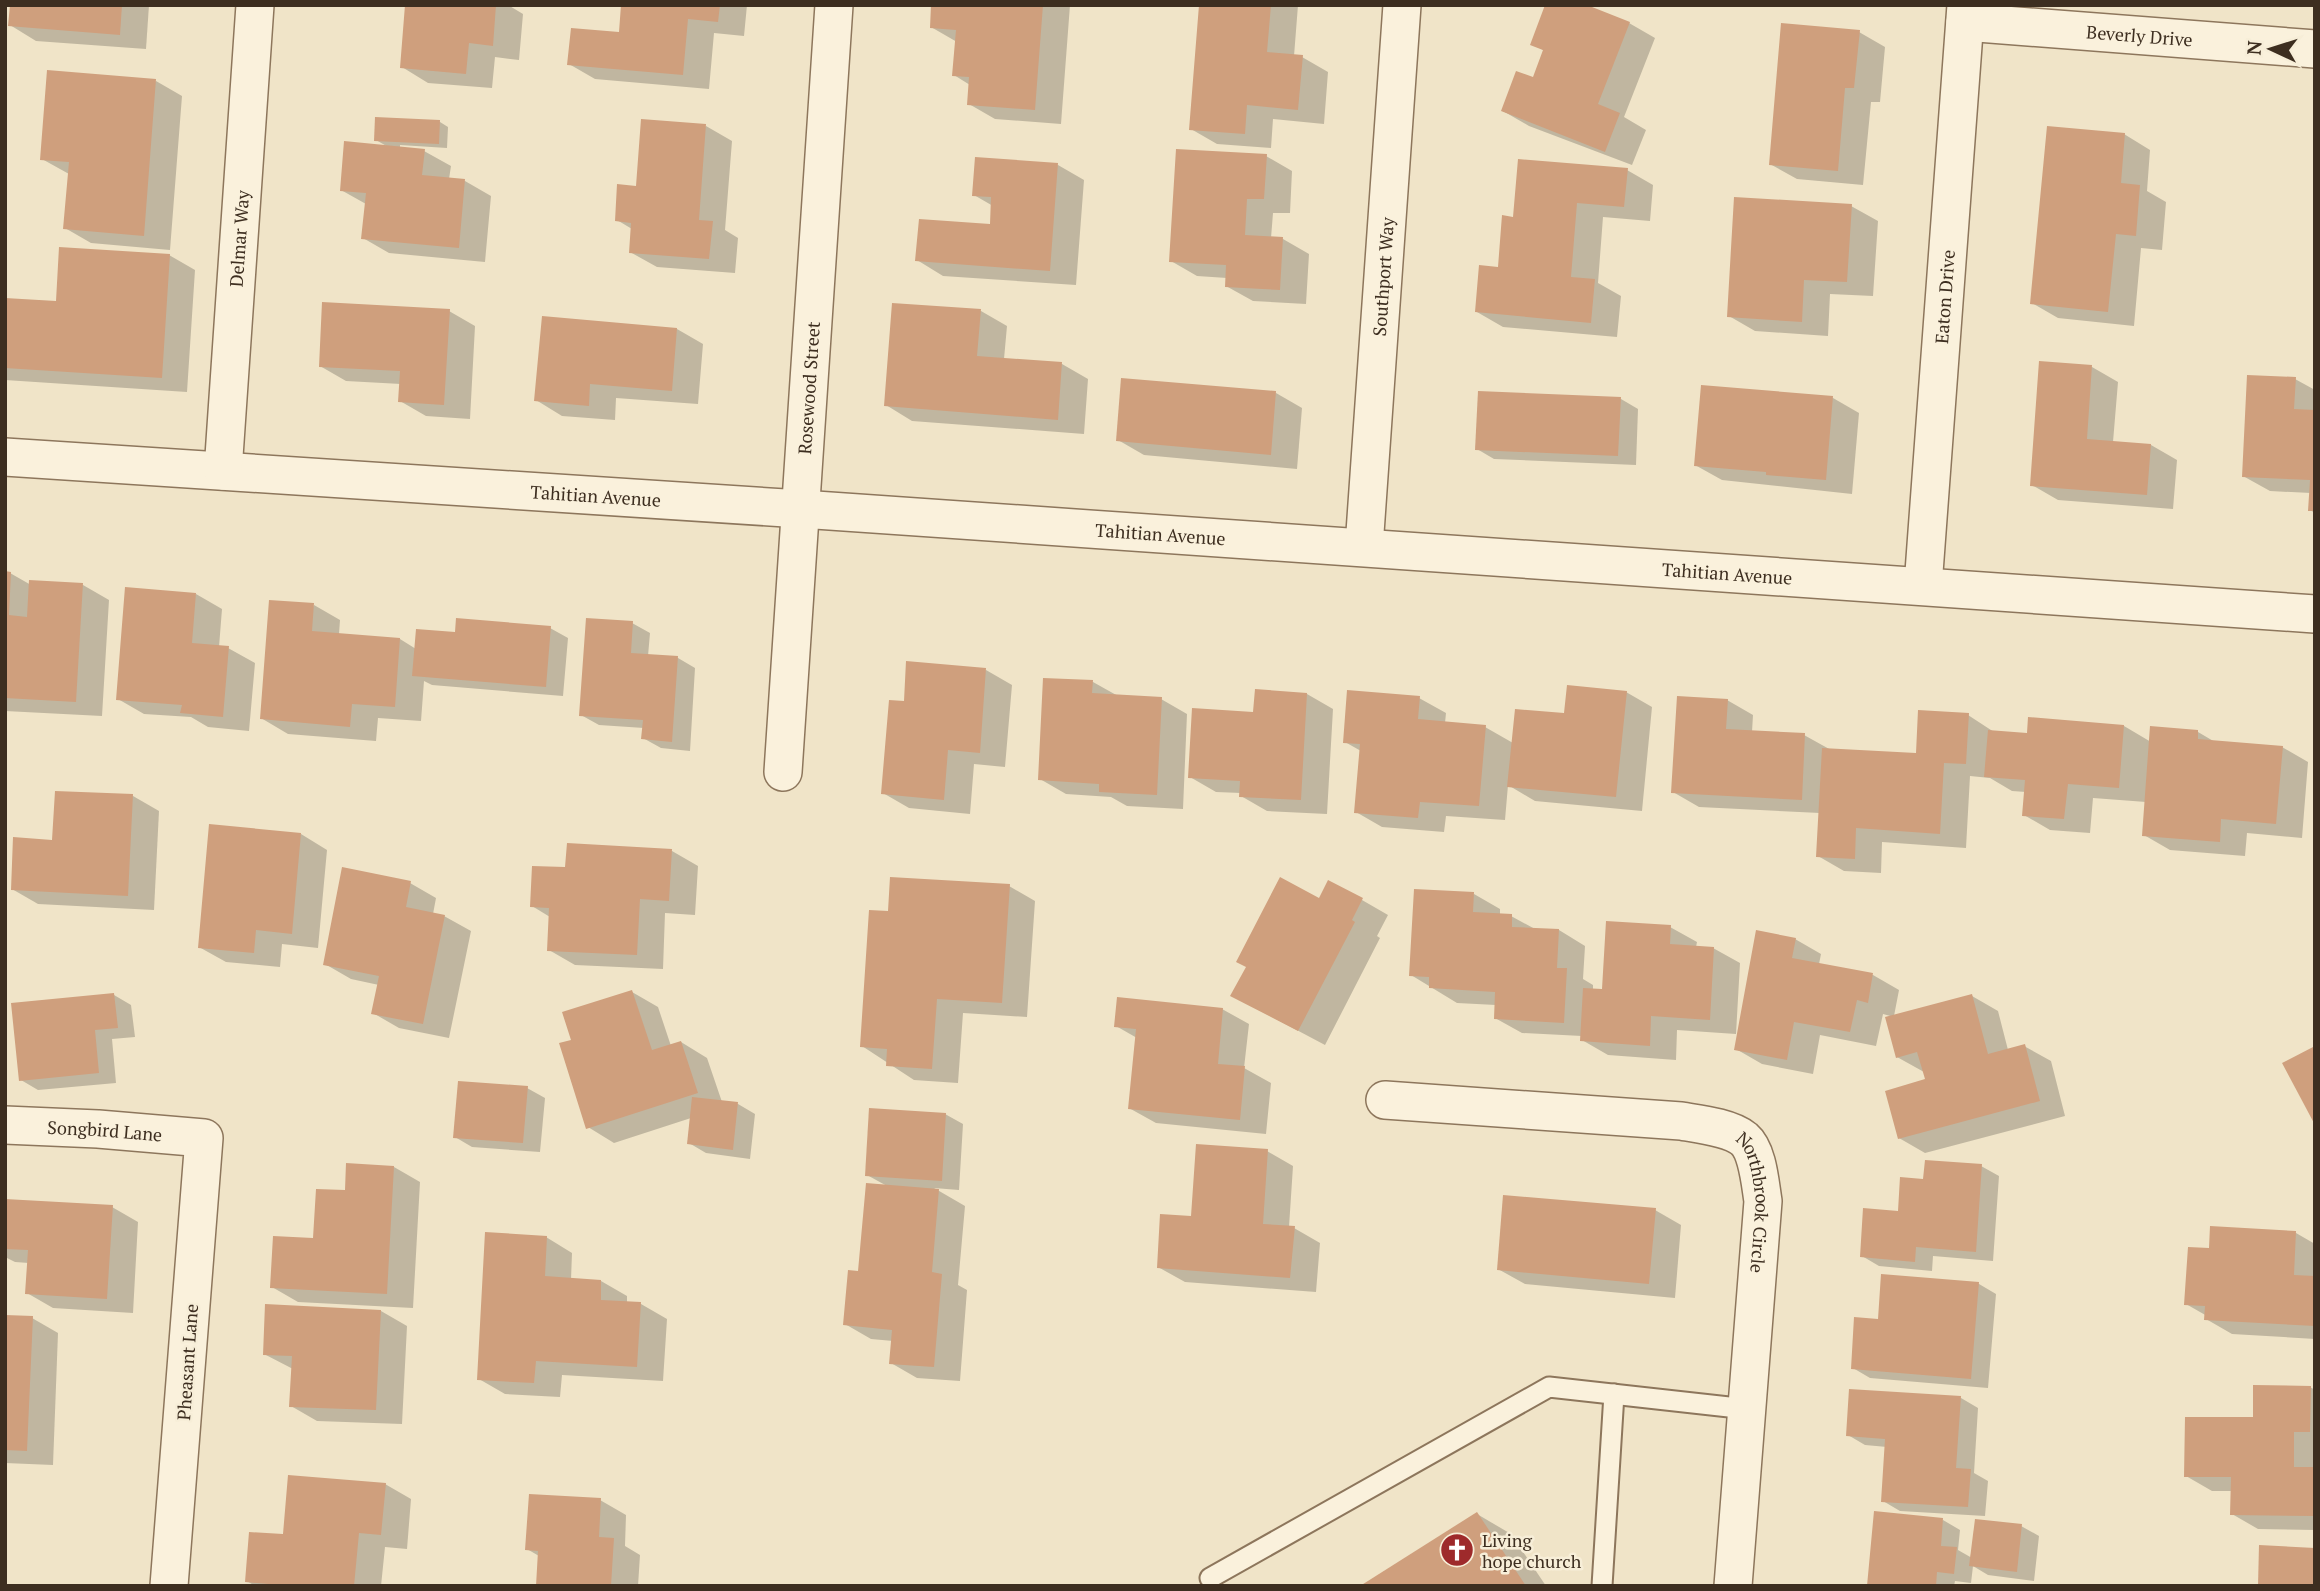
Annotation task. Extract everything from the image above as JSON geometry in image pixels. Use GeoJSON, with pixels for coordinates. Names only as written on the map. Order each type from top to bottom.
{"type":"FeatureCollection","features":[{"type":"Feature","properties":{"kind":"street","name":"Delmar Way"},"geometry":{"type":"LineString","coordinates":[[223,471],[255,5]]}},
{"type":"Feature","properties":{"kind":"street","name":"Rosewood Street"},"geometry":{"type":"LineString","coordinates":[[783,772],[834,5]]}},
{"type":"Feature","properties":{"kind":"street","name":"Southport Way"},"geometry":{"type":"LineString","coordinates":[[1364,547],[1402,5]]}},
{"type":"Feature","properties":{"kind":"street","name":"Beverly Drive"},"geometry":{"type":"LineString","coordinates":[[1965,14],[2315,49]]}},
{"type":"Feature","properties":{"kind":"street","name":"Eaton Drive"},"geometry":{"type":"LineString","coordinates":[[1923,586],[1965,14]]}},
{"type":"Feature","properties":{"kind":"street","name":"Tahitian Avenue"},"geometry":{"type":"LineString","coordinates":[[5,457],[1364,547],[2315,614]]}},
{"type":"Feature","properties":{"kind":"street","name":"Northbrook Circle"},"geometry":{"type":"LineString","coordinates":[[1385,1100],[1681,1121],[1717,1128],[1744,1139],[1757,1163],[1763,1201],[1734,1586]]}},
{"type":"Feature","properties":{"kind":"street","name":"Songbird Lane"},"geometry":{"type":"LineString","coordinates":[[5,1125],[204,1138]]}},
{"type":"Feature","properties":{"kind":"street","name":"Pheasant Lane"},"geometry":{"type":"LineString","coordinates":[[169,1586],[204,1138]]}},
{"type":"Feature","properties":{"kind":"lane"},"geometry":{"type":"LineString","coordinates":[[1210,1578],[1549,1387],[1747,1409]]}},
{"type":"Feature","properties":{"kind":"lane"},"geometry":{"type":"LineString","coordinates":[[1602,1586],[1614,1394]]}},
{"type":"Feature","properties":{"kind":"building"},"geometry":{"type":"Polygon","coordinates":[[[10,5],[122,5],[120,35],[8,26],[10,5]]]}},
{"type":"Feature","properties":{"kind":"building"},"geometry":{"type":"Polygon","coordinates":[[[405,5],[496,5],[493,46],[469,43],[466,74],[400,68],[405,5]]]}},
{"type":"Feature","properties":{"kind":"building"},"geometry":{"type":"Polygon","coordinates":[[[621,5],[720,5],[718,22],[688,19],[683,75],[567,65],[571,28],[619,32],[621,5]]]}},
{"type":"Feature","properties":{"kind":"building"},"geometry":{"type":"Polygon","coordinates":[[[931,5],[1043,5],[1035,110],[967,105],[969,77],[952,76],[956,30],[930,28],[931,5]]]}},
{"type":"Feature","properties":{"kind":"building"},"geometry":{"type":"Polygon","coordinates":[[[1199,5],[1271,5],[1267,52],[1303,55],[1298,110],[1247,105],[1245,134],[1189,130],[1199,5]]]}},
{"type":"Feature","properties":{"kind":"building"},"geometry":{"type":"Polygon","coordinates":[[[1545,5],[1587,5],[1630,22],[1598,104],[1620,113],[1605,152],[1501,111],[1516,71],[1533,77],[1543,50],[1530,45],[1545,5]]]}},
{"type":"Feature","properties":{"kind":"building"},"geometry":{"type":"Polygon","coordinates":[[[1781,23],[1860,30],[1854,88],[1845,88],[1838,171],[1769,165],[1781,23]]]}},
{"type":"Feature","properties":{"kind":"building"},"geometry":{"type":"Polygon","coordinates":[[[47,70],[156,79],[144,236],[63,229],[69,162],[40,160],[47,70]]]}},
{"type":"Feature","properties":{"kind":"building"},"geometry":{"type":"Polygon","coordinates":[[[375,117],[440,120],[439,144],[374,141],[375,117]]]}},
{"type":"Feature","properties":{"kind":"building"},"geometry":{"type":"Polygon","coordinates":[[[641,119],[706,124],[699,220],[713,221],[709,259],[629,253],[631,223],[615,221],[617,184],[636,186],[641,119]]]}},
{"type":"Feature","properties":{"kind":"building"},"geometry":{"type":"Polygon","coordinates":[[[2047,126],[2125,133],[2121,183],[2140,185],[2136,236],[2116,234],[2108,312],[2030,304],[2047,126]]]}},
{"type":"Feature","properties":{"kind":"building"},"geometry":{"type":"Polygon","coordinates":[[[344,141],[425,149],[422,175],[465,179],[459,248],[361,239],[366,193],[340,191],[344,141]]]}},
{"type":"Feature","properties":{"kind":"building"},"geometry":{"type":"Polygon","coordinates":[[[1176,149],[1267,154],[1264,199],[1247,199],[1245,235],[1283,237],[1280,290],[1225,287],[1226,265],[1169,262],[1176,149]]]}},
{"type":"Feature","properties":{"kind":"building"},"geometry":{"type":"Polygon","coordinates":[[[975,157],[1058,163],[1050,271],[915,261],[919,219],[990,224],[991,197],[972,196],[975,157]]]}},
{"type":"Feature","properties":{"kind":"building"},"geometry":{"type":"Polygon","coordinates":[[[1518,159],[1628,168],[1624,207],[1577,203],[1571,277],[1595,279],[1591,323],[1475,312],[1479,265],[1498,267],[1502,215],[1513,217],[1518,159]]]}},
{"type":"Feature","properties":{"kind":"building"},"geometry":{"type":"Polygon","coordinates":[[[1734,197],[1852,204],[1847,282],[1804,280],[1802,322],[1727,317],[1734,197]]]}},
{"type":"Feature","properties":{"kind":"building"},"geometry":{"type":"Polygon","coordinates":[[[59,247],[170,254],[162,378],[5,368],[5,298],[56,301],[59,247]]]}},
{"type":"Feature","properties":{"kind":"building"},"geometry":{"type":"Polygon","coordinates":[[[322,302],[450,309],[444,405],[398,402],[400,371],[319,367],[322,302]]]}},
{"type":"Feature","properties":{"kind":"building"},"geometry":{"type":"Polygon","coordinates":[[[892,303],[981,309],[977,356],[1062,362],[1058,420],[884,406],[892,303]]]}},
{"type":"Feature","properties":{"kind":"building"},"geometry":{"type":"Polygon","coordinates":[[[542,316],[677,328],[672,391],[590,384],[589,406],[534,401],[542,316]]]}},
{"type":"Feature","properties":{"kind":"building"},"geometry":{"type":"Polygon","coordinates":[[[2039,361],[2092,365],[2087,439],[2151,444],[2147,495],[2030,486],[2039,361]]]}},
{"type":"Feature","properties":{"kind":"building"},"geometry":{"type":"Polygon","coordinates":[[[2247,375],[2296,377],[2294,409],[2315,410],[2315,511],[2308,511],[2310,480],[2242,477],[2247,375]]]}},
{"type":"Feature","properties":{"kind":"building"},"geometry":{"type":"Polygon","coordinates":[[[1121,378],[1276,391],[1271,455],[1116,441],[1121,378]]]}},
{"type":"Feature","properties":{"kind":"building"},"geometry":{"type":"Polygon","coordinates":[[[1701,385],[1833,396],[1826,480],[1694,466],[1701,385]]]}},
{"type":"Feature","properties":{"kind":"building"},"geometry":{"type":"Polygon","coordinates":[[[1478,391],[1621,397],[1618,456],[1475,450],[1478,391]]]}},
{"type":"Feature","properties":{"kind":"building"},"geometry":{"type":"Polygon","coordinates":[[[5,571],[11,572],[9,615],[27,617],[29,580],[83,583],[76,702],[5,698],[5,571]]]}},
{"type":"Feature","properties":{"kind":"building"},"geometry":{"type":"Polygon","coordinates":[[[125,587],[196,593],[192,643],[229,646],[223,717],[180,713],[182,705],[116,700],[125,587]]]}},
{"type":"Feature","properties":{"kind":"building"},"geometry":{"type":"Polygon","coordinates":[[[269,600],[314,603],[312,631],[400,638],[395,707],[352,704],[350,727],[260,719],[269,600]]]}},
{"type":"Feature","properties":{"kind":"building"},"geometry":{"type":"Polygon","coordinates":[[[456,618],[551,626],[546,687],[412,676],[416,629],[455,632],[456,618]]]}},
{"type":"Feature","properties":{"kind":"building"},"geometry":{"type":"Polygon","coordinates":[[[586,618],[633,621],[631,653],[678,656],[672,742],[641,739],[643,720],[579,716],[586,618]]]}},
{"type":"Feature","properties":{"kind":"building"},"geometry":{"type":"Polygon","coordinates":[[[906,661],[986,668],[980,753],[948,750],[944,800],[881,794],[889,700],[904,701],[906,661]]]}},
{"type":"Feature","properties":{"kind":"building"},"geometry":{"type":"Polygon","coordinates":[[[1043,678],[1093,680],[1092,693],[1162,697],[1157,795],[1099,792],[1099,784],[1038,780],[1043,678]]]}},
{"type":"Feature","properties":{"kind":"building"},"geometry":{"type":"Polygon","coordinates":[[[1567,685],[1627,691],[1616,797],[1507,787],[1515,709],[1564,713],[1567,685]]]}},
{"type":"Feature","properties":{"kind":"building"},"geometry":{"type":"Polygon","coordinates":[[[1255,689],[1307,693],[1301,800],[1239,797],[1240,781],[1188,778],[1192,708],[1253,712],[1255,689]]]}},
{"type":"Feature","properties":{"kind":"building"},"geometry":{"type":"Polygon","coordinates":[[[1347,690],[1420,696],[1418,719],[1486,725],[1479,806],[1420,802],[1418,818],[1354,813],[1360,744],[1343,743],[1347,690]]]}},
{"type":"Feature","properties":{"kind":"building"},"geometry":{"type":"Polygon","coordinates":[[[1677,696],[1728,699],[1726,729],[1805,733],[1802,800],[1671,793],[1677,696]]]}},
{"type":"Feature","properties":{"kind":"building"},"geometry":{"type":"Polygon","coordinates":[[[1918,710],[1969,713],[1966,764],[1944,763],[1940,834],[1856,828],[1855,859],[1816,857],[1822,748],[1916,753],[1918,710]]]}},
{"type":"Feature","properties":{"kind":"building"},"geometry":{"type":"Polygon","coordinates":[[[2028,717],[2124,725],[2119,788],[2068,784],[2064,819],[2022,816],[2025,780],[1984,777],[1988,730],[2027,733],[2028,717]]]}},
{"type":"Feature","properties":{"kind":"building"},"geometry":{"type":"Polygon","coordinates":[[[2150,726],[2198,730],[2198,739],[2283,746],[2276,824],[2221,819],[2220,842],[2142,836],[2150,726]]]}},
{"type":"Feature","properties":{"kind":"building"},"geometry":{"type":"Polygon","coordinates":[[[55,791],[133,794],[128,896],[11,890],[13,837],[52,840],[55,791]]]}},
{"type":"Feature","properties":{"kind":"building"},"geometry":{"type":"Polygon","coordinates":[[[209,824],[301,833],[292,934],[256,930],[254,953],[198,948],[209,824]]]}},
{"type":"Feature","properties":{"kind":"building"},"geometry":{"type":"Polygon","coordinates":[[[567,843],[672,849],[669,901],[640,899],[637,955],[547,951],[549,908],[530,907],[532,866],[565,867],[567,843]]]}},
{"type":"Feature","properties":{"kind":"building"},"geometry":{"type":"Polygon","coordinates":[[[342,867],[411,881],[406,907],[445,915],[423,1024],[371,1014],[379,976],[323,965],[342,867]]]}},
{"type":"Feature","properties":{"kind":"building"},"geometry":{"type":"Polygon","coordinates":[[[890,877],[1010,884],[1002,1003],[937,999],[932,1069],[886,1066],[887,1049],[860,1047],[869,910],[888,911],[890,877]]]}},
{"type":"Feature","properties":{"kind":"building"},"geometry":{"type":"Polygon","coordinates":[[[1280,877],[1319,898],[1328,880],[1363,898],[1352,920],[1355,922],[1298,1031],[1230,996],[1246,967],[1236,962],[1280,877]]]}},
{"type":"Feature","properties":{"kind":"building"},"geometry":{"type":"Polygon","coordinates":[[[1414,889],[1474,892],[1473,912],[1512,914],[1512,927],[1559,929],[1557,968],[1567,968],[1564,1023],[1494,1019],[1495,992],[1429,988],[1429,977],[1409,976],[1414,889]]]}},
{"type":"Feature","properties":{"kind":"building"},"geometry":{"type":"Polygon","coordinates":[[[1606,921],[1671,925],[1670,944],[1714,947],[1710,1020],[1651,1016],[1650,1046],[1580,1041],[1583,988],[1602,989],[1606,921]]]}},
{"type":"Feature","properties":{"kind":"building"},"geometry":{"type":"Polygon","coordinates":[[[1756,930],[1796,938],[1792,958],[1873,973],[1868,1003],[1857,1000],[1850,1032],[1794,1022],[1787,1060],[1734,1050],[1756,930]]]}},
{"type":"Feature","properties":{"kind":"building"},"geometry":{"type":"Polygon","coordinates":[[[632,990],[652,1050],[681,1041],[698,1093],[586,1129],[559,1043],[571,1040],[562,1012],[632,990]]]}},
{"type":"Feature","properties":{"kind":"building"},"geometry":{"type":"Polygon","coordinates":[[[114,993],[118,1028],[95,1030],[99,1073],[19,1081],[11,1003],[114,993]]]}},
{"type":"Feature","properties":{"kind":"building"},"geometry":{"type":"Polygon","coordinates":[[[1972,994],[1988,1054],[2025,1044],[2040,1101],[1898,1139],[1885,1091],[1925,1079],[1917,1052],[1896,1058],[1885,1017],[1972,994]]]}},
{"type":"Feature","properties":{"kind":"building"},"geometry":{"type":"Polygon","coordinates":[[[1117,997],[1223,1008],[1218,1064],[1245,1066],[1240,1120],[1128,1109],[1136,1029],[1114,1027],[1117,997]]]}},
{"type":"Feature","properties":{"kind":"building"},"geometry":{"type":"Polygon","coordinates":[[[2315,1046],[2315,1125],[2282,1063],[2315,1046]]]}},
{"type":"Feature","properties":{"kind":"building"},"geometry":{"type":"Polygon","coordinates":[[[458,1081],[528,1086],[523,1143],[453,1138],[458,1081]]]}},
{"type":"Feature","properties":{"kind":"building"},"geometry":{"type":"Polygon","coordinates":[[[692,1097],[738,1102],[733,1150],[687,1144],[692,1097]]]}},
{"type":"Feature","properties":{"kind":"building"},"geometry":{"type":"Polygon","coordinates":[[[869,1108],[946,1113],[942,1181],[865,1176],[869,1108]]]}},
{"type":"Feature","properties":{"kind":"building"},"geometry":{"type":"Polygon","coordinates":[[[1196,1144],[1268,1149],[1263,1224],[1295,1226],[1290,1278],[1157,1268],[1160,1214],[1191,1216],[1196,1144]]]}},
{"type":"Feature","properties":{"kind":"building"},"geometry":{"type":"Polygon","coordinates":[[[1925,1160],[1982,1164],[1976,1252],[1916,1247],[1915,1262],[1860,1257],[1863,1208],[1898,1211],[1900,1177],[1923,1179],[1925,1160]]]}},
{"type":"Feature","properties":{"kind":"building"},"geometry":{"type":"Polygon","coordinates":[[[346,1163],[394,1166],[387,1294],[270,1288],[273,1236],[313,1238],[316,1189],[345,1190],[346,1163]]]}},
{"type":"Feature","properties":{"kind":"building"},"geometry":{"type":"Polygon","coordinates":[[[866,1183],[939,1189],[932,1272],[942,1274],[934,1367],[889,1364],[892,1330],[843,1325],[848,1270],[858,1271],[866,1183]]]}},
{"type":"Feature","properties":{"kind":"building"},"geometry":{"type":"Polygon","coordinates":[[[1503,1195],[1656,1208],[1649,1284],[1497,1270],[1503,1195]]]}},
{"type":"Feature","properties":{"kind":"building"},"geometry":{"type":"Polygon","coordinates":[[[5,1199],[113,1205],[107,1299],[25,1294],[28,1250],[5,1249],[5,1199]]]}},
{"type":"Feature","properties":{"kind":"building"},"geometry":{"type":"Polygon","coordinates":[[[2210,1226],[2296,1231],[2294,1275],[2315,1276],[2315,1326],[2204,1320],[2205,1306],[2184,1305],[2188,1247],[2209,1248],[2210,1226]]]}},
{"type":"Feature","properties":{"kind":"building"},"geometry":{"type":"Polygon","coordinates":[[[485,1232],[547,1236],[545,1276],[601,1280],[601,1300],[641,1302],[637,1367],[536,1361],[534,1383],[477,1380],[485,1232]]]}},
{"type":"Feature","properties":{"kind":"building"},"geometry":{"type":"Polygon","coordinates":[[[1881,1274],[1979,1282],[1971,1379],[1851,1369],[1854,1317],[1878,1319],[1881,1274]]]}},
{"type":"Feature","properties":{"kind":"building"},"geometry":{"type":"Polygon","coordinates":[[[265,1304],[381,1310],[376,1410],[289,1407],[292,1356],[263,1355],[265,1304]]]}},
{"type":"Feature","properties":{"kind":"building"},"geometry":{"type":"Polygon","coordinates":[[[5,1315],[33,1316],[27,1451],[5,1450],[5,1315]]]}},
{"type":"Feature","properties":{"kind":"building"},"geometry":{"type":"Polygon","coordinates":[[[2253,1385],[2311,1386],[2310,1432],[2294,1432],[2294,1467],[2314,1467],[2314,1516],[2230,1515],[2231,1477],[2184,1477],[2185,1417],[2253,1417],[2253,1385]]]}},
{"type":"Feature","properties":{"kind":"building"},"geometry":{"type":"Polygon","coordinates":[[[1849,1389],[1961,1396],[1956,1468],[1971,1469],[1968,1507],[1881,1502],[1885,1439],[1846,1436],[1849,1389]]]}},
{"type":"Feature","properties":{"kind":"building"},"geometry":{"type":"Polygon","coordinates":[[[288,1475],[386,1483],[381,1535],[359,1533],[354,1586],[291,1586],[245,1582],[249,1532],[283,1534],[288,1475]]]}},
{"type":"Feature","properties":{"kind":"building"},"geometry":{"type":"Polygon","coordinates":[[[529,1494],[601,1498],[599,1537],[614,1538],[611,1586],[536,1586],[538,1551],[525,1550],[529,1494]]]}},
{"type":"Feature","properties":{"kind":"building"},"geometry":{"type":"Polygon","coordinates":[[[1874,1511],[1943,1518],[1941,1546],[1957,1547],[1954,1574],[1937,1572],[1936,1586],[1867,1586],[1874,1511]]]}},
{"type":"Feature","properties":{"kind":"building"},"geometry":{"type":"Polygon","coordinates":[[[1477,1512],[1526,1586],[1360,1586],[1477,1512]]]}},
{"type":"Feature","properties":{"kind":"building"},"geometry":{"type":"Polygon","coordinates":[[[1975,1519],[2022,1524],[2017,1572],[1969,1566],[1975,1519]]]}},
{"type":"Feature","properties":{"kind":"building"},"geometry":{"type":"Polygon","coordinates":[[[2259,1545],[2315,1548],[2315,1586],[2258,1586],[2259,1545]]]}},
{"type":"Feature","properties":{"kind":"place","name":"Living hope church"},"geometry":{"type":"Point","coordinates":[1457,1550]}}]}
